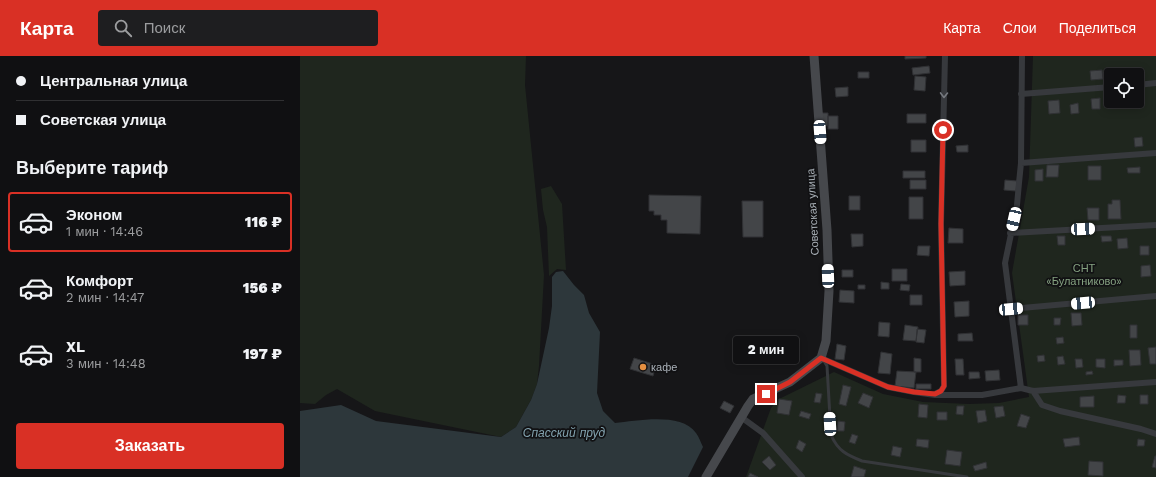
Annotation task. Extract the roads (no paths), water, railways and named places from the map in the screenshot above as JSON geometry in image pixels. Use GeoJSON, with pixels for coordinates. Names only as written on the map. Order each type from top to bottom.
{"type":"FeatureCollection","features":[{"type":"Feature","properties":{"kind":"street","name":"Советская улица"},"geometry":{"type":"LineString","coordinates":[[814,56],[827,230],[829,291],[826,341],[821,358]]}},
{"type":"Feature","properties":{"kind":"street"},"geometry":{"type":"LineString","coordinates":[[935,394],[941,391],[944,386],[941,224],[945,56]]}},
{"type":"Feature","properties":{"kind":"street"},"geometry":{"type":"LineString","coordinates":[[1021,388],[1005,263],[1017,205],[1021,163],[1022,56]]}},
{"type":"Feature","properties":{"kind":"street"},"geometry":{"type":"LineString","coordinates":[[1144,84],[1156,83]]}},
{"type":"Feature","properties":{"kind":"street"},"geometry":{"type":"LineString","coordinates":[[1021,94],[1104,88]]}},
{"type":"Feature","properties":{"kind":"street"},"geometry":{"type":"LineString","coordinates":[[1021,163],[1156,153]]}},
{"type":"Feature","properties":{"kind":"street"},"geometry":{"type":"LineString","coordinates":[[1010,233],[1156,225]]}},
{"type":"Feature","properties":{"kind":"street"},"geometry":{"type":"LineString","coordinates":[[1011,309],[1156,296]]}},
{"type":"Feature","properties":{"kind":"street"},"geometry":{"type":"LineString","coordinates":[[706,477],[753,400],[790,382],[821,358],[888,387],[935,394],[982,394],[1021,388],[1033,392],[1156,382]]}},
{"type":"Feature","properties":{"kind":"street"},"geometry":{"type":"LineString","coordinates":[[1033,392],[1042,405],[1060,411],[1141,429],[1156,434]]}},
{"type":"Feature","properties":{"kind":"street"},"geometry":{"type":"LineString","coordinates":[[742,417],[764,432],[802,477]]}},
{"type":"Feature","properties":{"kind":"lane"},"geometry":{"type":"LineString","coordinates":[[821,358],[828,366],[831,435],[835,444],[846,455],[862,461],[967,477]]}},
{"type":"Feature","properties":{"kind":"water","name":"Спасский пруд"},"geometry":{"type":"Polygon","coordinates":[[[563,271],[584,295],[589,313],[600,332],[597,393],[603,411],[615,423],[658,419],[680,422],[689,426],[696,433],[703,447],[688,477],[300,477],[300,411],[341,405],[376,421],[501,437],[516,427],[531,400],[537,384],[549,328],[552,306],[552,277],[556,272],[563,271]]]}},
{"type":"Feature","properties":{"kind":"place","name":"кафе"},"geometry":{"type":"Point","coordinates":[643,367]}},
{"type":"Feature","properties":{"kind":"park label","name":"СНТ «Булатниково»"},"geometry":{"type":"Point","coordinates":[1084,274]}}]}
